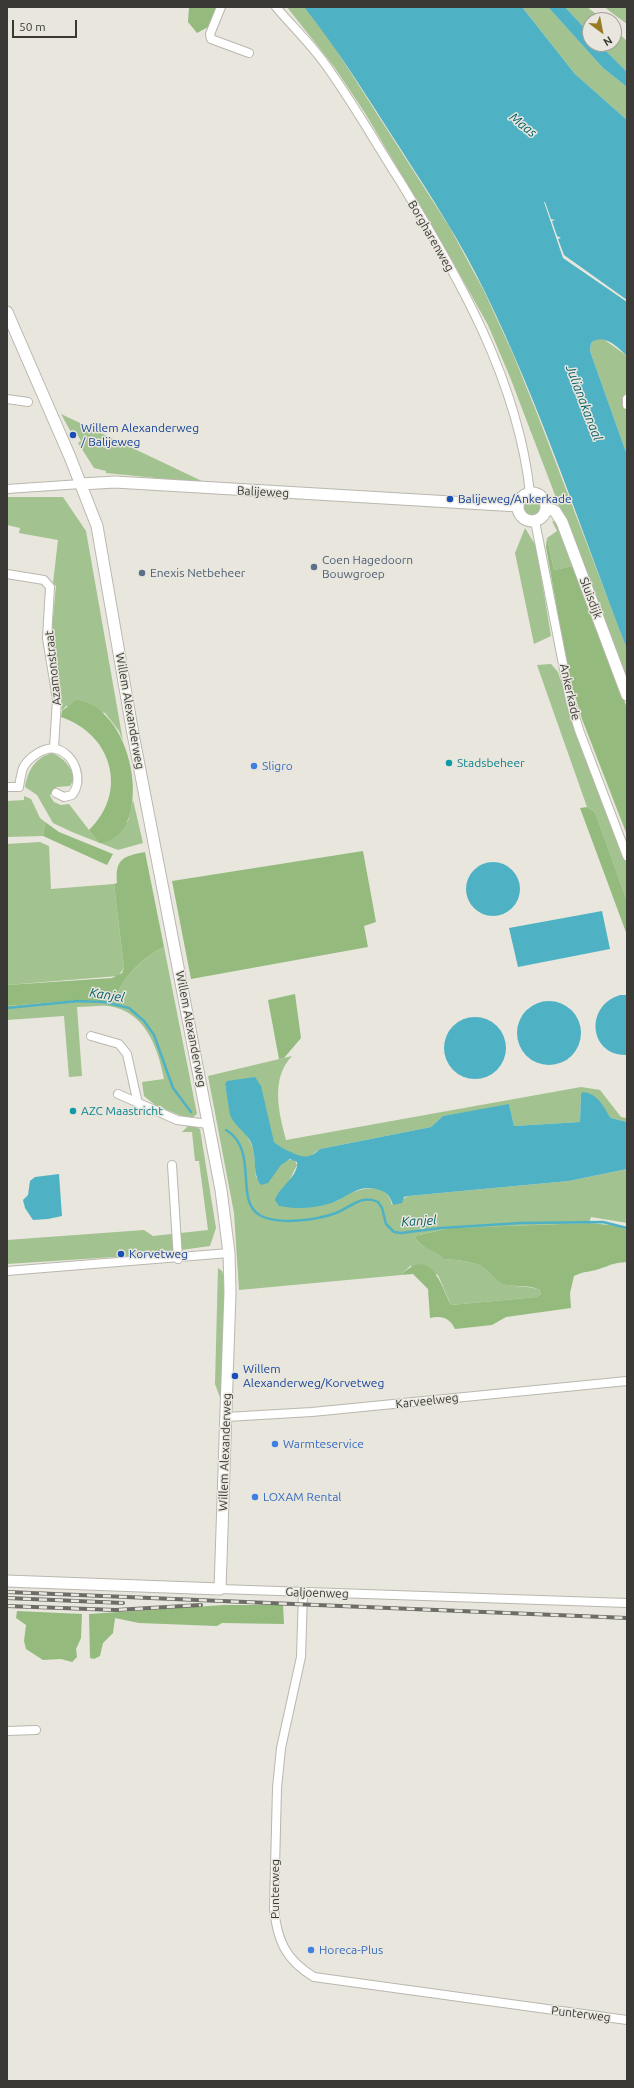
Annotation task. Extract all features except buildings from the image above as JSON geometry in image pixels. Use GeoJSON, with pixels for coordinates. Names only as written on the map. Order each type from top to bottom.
{"type":"FeatureCollection","features":[{"type":"Feature","properties":{"kind":"street"},"geometry":{"type":"LineString","coordinates":[[221,7],[210,34],[211,39],[249,53]]}},
{"type":"Feature","properties":{"kind":"street","name":"Borgharenweg"},"geometry":{"type":"LineString","coordinates":[[276,7],[325,63],[343,90],[430,231],[472,309],[494,358],[512,410],[527,468],[530,493]]}},
{"type":"Feature","properties":{"kind":"street","name":"Willem Alexanderweg"},"geometry":{"type":"LineString","coordinates":[[7,312],[81,484],[97,526],[132,726],[221,1190],[229,1253],[230,1292],[220,1589]]}},
{"type":"Feature","properties":{"kind":"street"},"geometry":{"type":"LineString","coordinates":[[7,399],[28,402]]}},
{"type":"Feature","properties":{"kind":"street"},"geometry":{"type":"LineString","coordinates":[[627,399],[627,405]]}},
{"type":"Feature","properties":{"kind":"street","name":"Balijeweg"},"geometry":{"type":"LineString","coordinates":[[7,489],[114,482],[518,506]]}},
{"type":"Feature","properties":{"kind":"street"},"geometry":{"type":"LineString","coordinates":[[530,493],[541,496],[545,500],[546,508],[543,517],[535,521],[524,518],[519,512],[518,506],[522,498],[530,493]]}},
{"type":"Feature","properties":{"kind":"street","name":"Sluisdijk"},"geometry":{"type":"LineString","coordinates":[[546,508],[555,511],[562,522],[627,695]]}},
{"type":"Feature","properties":{"kind":"street","name":"Ankerkade"},"geometry":{"type":"LineString","coordinates":[[535,521],[570,700],[579,730],[627,856]]}},
{"type":"Feature","properties":{"kind":"street","name":"Azamonstraat"},"geometry":{"type":"LineString","coordinates":[[7,574],[44,580],[50,587],[47,638],[57,699],[54,748]]}},
{"type":"Feature","properties":{"kind":"street"},"geometry":{"type":"LineString","coordinates":[[7,787],[20,787],[23,768],[29,760],[47,749],[54,748],[60,751],[72,762],[78,777],[77,787],[72,795],[64,797],[56,793]]}},
{"type":"Feature","properties":{"kind":"street"},"geometry":{"type":"LineString","coordinates":[[91,1036],[119,1044],[127,1054],[138,1104]]}},
{"type":"Feature","properties":{"kind":"street"},"geometry":{"type":"LineString","coordinates":[[118,1094],[177,1120],[208,1124]]}},
{"type":"Feature","properties":{"kind":"street"},"geometry":{"type":"LineString","coordinates":[[172,1165],[178,1258]]}},
{"type":"Feature","properties":{"kind":"street"},"geometry":{"type":"LineString","coordinates":[[7,1271],[229,1253]]}},
{"type":"Feature","properties":{"kind":"street","name":"Karveelweg"},"geometry":{"type":"LineString","coordinates":[[226,1417],[312,1412],[627,1381]]}},
{"type":"Feature","properties":{"kind":"street","name":"Galjoenweg"},"geometry":{"type":"LineString","coordinates":[[7,1581],[303,1593],[627,1603]]}},
{"type":"Feature","properties":{"kind":"street","name":"Punterweg"},"geometry":{"type":"LineString","coordinates":[[303,1593],[301,1657],[281,1748],[277,1788],[274,1908],[276,1927],[280,1942],[290,1958],[300,1968],[314,1977],[627,2020]]}},
{"type":"Feature","properties":{"kind":"street"},"geometry":{"type":"LineString","coordinates":[[7,1731],[36,1730]]}},
{"type":"Feature","properties":{"kind":"green space"},"geometry":{"type":"Polygon","coordinates":[[[189,7],[219,7],[210,26],[197,33],[188,22],[189,7]]]}},
{"type":"Feature","properties":{"kind":"green space"},"geometry":{"type":"Polygon","coordinates":[[[287,7],[304,7],[326,34],[450,228],[484,291],[513,354],[538,416],[627,649],[627,684],[510,377],[488,325],[450,257],[365,113],[335,68],[287,7]]]}},
{"type":"Feature","properties":{"kind":"green space"},"geometry":{"type":"Polygon","coordinates":[[[522,7],[548,7],[582,45],[582,52],[589,52],[603,68],[627,87],[627,120],[575,74],[522,7]]]}},
{"type":"Feature","properties":{"kind":"green space"},"geometry":{"type":"Polygon","coordinates":[[[565,7],[587,7],[594,12],[582,12],[582,25],[565,7]]]}},
{"type":"Feature","properties":{"kind":"green space"},"geometry":{"type":"Polygon","coordinates":[[[605,7],[627,7],[627,24],[622,20],[622,12],[611,12],[605,7]]]}},
{"type":"Feature","properties":{"kind":"green space"},"geometry":{"type":"Polygon","coordinates":[[[622,36],[627,41],[627,72],[607,52],[622,52],[622,36]]]}},
{"type":"Feature","properties":{"kind":"green space"},"geometry":{"type":"Polygon","coordinates":[[[602,338],[627,356],[627,392],[622,398],[627,412],[627,455],[590,351],[591,343],[602,338]]]}},
{"type":"Feature","properties":{"kind":"green space"},"geometry":{"type":"Polygon","coordinates":[[[61,414],[206,483],[106,473],[106,471],[94,468],[78,443],[81,441],[76,432],[72,434],[61,414]]]}},
{"type":"Feature","properties":{"kind":"green space"},"geometry":{"type":"Polygon","coordinates":[[[7,497],[63,497],[86,531],[123,741],[119,731],[105,713],[66,706],[62,711],[60,689],[51,639],[56,586],[53,583],[58,540],[19,533],[20,528],[7,525],[7,497]]]}},
{"type":"Feature","properties":{"kind":"green space"},"geometry":{"type":"Polygon","coordinates":[[[528,498],[536,498],[541,503],[539,514],[536,516],[528,516],[523,511],[523,503],[528,498]]]}},
{"type":"Feature","properties":{"kind":"green space"},"geometry":{"type":"Polygon","coordinates":[[[552,521],[557,523],[573,566],[554,570],[547,538],[557,531],[552,521]]]}},
{"type":"Feature","properties":{"kind":"green space"},"geometry":{"type":"Polygon","coordinates":[[[525,528],[536,546],[551,636],[534,644],[515,553],[525,528]]]}},
{"type":"Feature","properties":{"kind":"green space"},"geometry":{"type":"Polygon","coordinates":[[[547,538],[554,570],[573,566],[627,708],[627,835],[582,719],[568,672],[546,547],[547,538]]]}},
{"type":"Feature","properties":{"kind":"green space"},"geometry":{"type":"Polygon","coordinates":[[[551,664],[558,672],[578,734],[627,863],[627,901],[595,812],[587,807],[537,665],[551,664]]]}},
{"type":"Feature","properties":{"kind":"green space"},"geometry":{"type":"Polygon","coordinates":[[[76,700],[97,708],[114,725],[125,748],[132,773],[133,799],[128,821],[117,836],[99,843],[89,830],[101,815],[109,799],[111,782],[109,766],[103,750],[93,736],[78,725],[61,717],[62,711],[76,700]]]}},
{"type":"Feature","properties":{"kind":"green space"},"geometry":{"type":"Polygon","coordinates":[[[52,753],[67,763],[74,779],[70,786],[57,787],[52,791],[50,796],[54,802],[61,805],[69,804],[99,842],[53,823],[37,795],[25,787],[28,775],[33,766],[41,758],[52,753]]]}},
{"type":"Feature","properties":{"kind":"green space"},"geometry":{"type":"Polygon","coordinates":[[[24,796],[31,799],[40,818],[45,822],[43,836],[7,837],[7,801],[24,800],[24,796]]]}},
{"type":"Feature","properties":{"kind":"green space"},"geometry":{"type":"Polygon","coordinates":[[[133,800],[143,843],[118,850],[99,843],[128,821],[133,800]]]}},
{"type":"Feature","properties":{"kind":"green space"},"geometry":{"type":"Polygon","coordinates":[[[587,807],[595,812],[627,901],[627,935],[580,808],[587,807]]]}},
{"type":"Feature","properties":{"kind":"green space"},"geometry":{"type":"Polygon","coordinates":[[[45,822],[59,832],[113,854],[107,865],[43,836],[45,822]]]}},
{"type":"Feature","properties":{"kind":"green space"},"geometry":{"type":"Polygon","coordinates":[[[40,842],[49,846],[51,889],[114,884],[124,968],[118,976],[7,985],[7,844],[40,842]]]}},
{"type":"Feature","properties":{"kind":"green space"},"geometry":{"type":"Polygon","coordinates":[[[363,851],[376,922],[364,926],[368,947],[191,979],[172,881],[363,851]]]}},
{"type":"Feature","properties":{"kind":"green space"},"geometry":{"type":"Polygon","coordinates":[[[145,852],[164,947],[148,956],[134,969],[122,985],[114,1002],[82,1000],[7,1006],[7,985],[112,978],[122,973],[124,968],[114,884],[117,883],[117,869],[122,860],[131,855],[145,852]]]}},
{"type":"Feature","properties":{"kind":"green space"},"geometry":{"type":"Polygon","coordinates":[[[164,947],[197,1114],[192,1118],[186,1118],[155,1105],[144,1096],[142,1082],[164,1079],[158,1055],[148,1032],[132,1015],[121,1009],[108,1006],[77,1007],[82,1076],[69,1077],[64,1016],[7,1020],[7,1006],[82,1000],[114,1002],[122,985],[134,969],[148,956],[164,947]]]}},
{"type":"Feature","properties":{"kind":"green space"},"geometry":{"type":"Polygon","coordinates":[[[295,994],[301,1038],[284,1058],[279,1059],[268,1000],[295,994]]]}},
{"type":"Feature","properties":{"kind":"green space"},"geometry":{"type":"Polygon","coordinates":[[[292,1056],[285,1065],[281,1075],[278,1096],[286,1140],[581,1087],[600,1090],[621,1117],[627,1118],[627,1122],[611,1118],[605,1110],[581,1094],[580,1122],[514,1126],[509,1105],[443,1116],[431,1127],[320,1149],[305,1158],[281,1148],[274,1142],[271,1134],[225,1084],[232,1119],[246,1134],[254,1150],[256,1178],[285,1161],[294,1159],[297,1165],[290,1179],[337,1201],[359,1190],[368,1188],[376,1189],[383,1191],[389,1196],[392,1205],[408,1196],[569,1181],[627,1169],[627,1223],[591,1217],[589,1223],[450,1228],[415,1236],[416,1240],[421,1245],[438,1252],[444,1259],[459,1260],[477,1264],[504,1284],[540,1290],[541,1294],[536,1297],[451,1305],[438,1275],[410,1266],[401,1275],[239,1290],[234,1213],[208,1076],[292,1056]]]}},
{"type":"Feature","properties":{"kind":"green space"},"geometry":{"type":"Polygon","coordinates":[[[188,1126],[200,1129],[216,1228],[210,1246],[145,1255],[7,1264],[7,1240],[144,1230],[153,1236],[208,1230],[199,1161],[195,1161],[192,1132],[182,1132],[188,1126]]]}},
{"type":"Feature","properties":{"kind":"green space"},"geometry":{"type":"Polygon","coordinates":[[[589,1223],[620,1226],[627,1230],[627,1262],[614,1264],[574,1276],[570,1293],[571,1308],[506,1317],[492,1325],[455,1329],[451,1322],[445,1318],[430,1318],[428,1289],[413,1274],[401,1275],[411,1267],[420,1264],[427,1266],[433,1270],[438,1278],[451,1305],[536,1297],[541,1294],[540,1290],[531,1287],[503,1284],[487,1270],[477,1264],[459,1260],[444,1259],[440,1255],[420,1244],[415,1236],[450,1228],[589,1223]]]}},
{"type":"Feature","properties":{"kind":"green space"},"geometry":{"type":"Polygon","coordinates":[[[218,1268],[222,1271],[225,1280],[221,1400],[215,1384],[218,1268]]]}},
{"type":"Feature","properties":{"kind":"green space"},"geometry":{"type":"Polygon","coordinates":[[[224,1605],[283,1605],[284,1624],[222,1623],[217,1626],[139,1623],[115,1618],[113,1633],[103,1643],[100,1656],[94,1659],[90,1658],[89,1614],[224,1605]]]}},
{"type":"Feature","properties":{"kind":"green space"},"geometry":{"type":"Polygon","coordinates":[[[17,1611],[82,1614],[81,1638],[76,1649],[77,1657],[72,1662],[61,1659],[43,1660],[26,1649],[24,1641],[26,1625],[16,1618],[17,1611]]]}},
{"type":"Feature","properties":{"kind":"water"},"geometry":{"type":"Polygon","coordinates":[[[304,7],[522,7],[575,74],[627,120],[627,300],[564,255],[558,239],[561,238],[557,236],[552,221],[555,220],[551,219],[544,202],[563,258],[627,302],[627,356],[610,342],[600,339],[591,343],[590,351],[627,455],[627,649],[542,424],[505,335],[476,273],[423,183],[330,41],[304,7]]]}},
{"type":"Feature","properties":{"kind":"water"},"geometry":{"type":"Polygon","coordinates":[[[548,7],[565,7],[582,25],[582,45],[548,7]]]}},
{"type":"Feature","properties":{"kind":"water"},"geometry":{"type":"Polygon","coordinates":[[[589,52],[607,52],[627,72],[627,87],[603,68],[589,52]]]}},
{"type":"Feature","properties":{"kind":"water"},"geometry":{"type":"Polygon","coordinates":[[[493,862],[503,864],[512,870],[518,879],[520,889],[518,899],[512,908],[503,914],[493,916],[483,914],[474,908],[468,899],[466,889],[468,879],[474,870],[483,864],[493,862]]]}},
{"type":"Feature","properties":{"kind":"water"},"geometry":{"type":"Polygon","coordinates":[[[602,911],[610,949],[518,967],[509,928],[602,911]]]}},
{"type":"Feature","properties":{"kind":"water"},"geometry":{"type":"Polygon","coordinates":[[[620,995],[627,995],[627,1055],[614,1053],[605,1048],[599,1039],[596,1030],[596,1019],[601,1009],[608,1001],[620,995]]]}},
{"type":"Feature","properties":{"kind":"water"},"geometry":{"type":"Polygon","coordinates":[[[549,1001],[567,1007],[575,1015],[581,1033],[575,1051],[567,1059],[549,1065],[531,1059],[523,1051],[517,1033],[523,1015],[531,1007],[549,1001]]]}},
{"type":"Feature","properties":{"kind":"water"},"geometry":{"type":"Polygon","coordinates":[[[475,1017],[487,1020],[497,1026],[503,1036],[506,1048],[503,1060],[497,1070],[487,1076],[475,1079],[463,1076],[453,1070],[447,1060],[444,1048],[447,1036],[453,1026],[463,1020],[475,1017]]]}},
{"type":"Feature","properties":{"kind":"water"},"geometry":{"type":"Polygon","coordinates":[[[255,1077],[261,1086],[274,1142],[284,1149],[303,1156],[313,1155],[320,1149],[431,1127],[443,1116],[509,1104],[514,1126],[580,1122],[581,1094],[583,1092],[597,1098],[611,1118],[627,1122],[627,1169],[569,1181],[408,1196],[404,1197],[402,1203],[393,1205],[386,1193],[374,1188],[366,1188],[360,1189],[335,1202],[322,1206],[291,1208],[279,1206],[275,1200],[277,1195],[292,1177],[297,1167],[297,1162],[290,1159],[281,1165],[268,1183],[261,1185],[256,1176],[252,1145],[230,1115],[225,1084],[227,1081],[255,1077]]]}},
{"type":"Feature","properties":{"kind":"water"},"geometry":{"type":"Polygon","coordinates":[[[59,1174],[62,1216],[33,1220],[25,1208],[23,1200],[28,1195],[30,1181],[35,1177],[59,1174]]]}},
{"type":"Feature","properties":{"kind":"waterway","name":"Kanjel"},"geometry":{"type":"LineString","coordinates":[[7,1008],[78,1001],[104,1002],[129,1008],[144,1021],[154,1035],[173,1088],[191,1112]]}},
{"type":"Feature","properties":{"kind":"waterway","name":"Kanjel"},"geometry":{"type":"LineString","coordinates":[[226,1130],[236,1139],[242,1150],[245,1162],[248,1199],[253,1209],[261,1216],[269,1219],[288,1221],[319,1218],[336,1213],[362,1200],[372,1200],[378,1202],[382,1208],[386,1224],[394,1232],[401,1233],[441,1228],[521,1223],[603,1222],[627,1228]]}},
{"type":"Feature","properties":{"kind":"railway"},"geometry":{"type":"LineString","coordinates":[[7,1592],[627,1618]]}},
{"type":"Feature","properties":{"kind":"railway"},"geometry":{"type":"LineString","coordinates":[[7,1598],[123,1603]]}},
{"type":"Feature","properties":{"kind":"railway"},"geometry":{"type":"LineString","coordinates":[[7,1606],[116,1610],[201,1605]]}},
{"type":"Feature","properties":{"kind":"place","name":"Willem Alexanderweg / Balijeweg"},"geometry":{"type":"Point","coordinates":[73,435]}},
{"type":"Feature","properties":{"kind":"place","name":"Balijeweg/Ankerkade"},"geometry":{"type":"Point","coordinates":[450,499]}},
{"type":"Feature","properties":{"kind":"place","name":"Coen Hagedoorn Bouwgroep"},"geometry":{"type":"Point","coordinates":[314,567]}},
{"type":"Feature","properties":{"kind":"place","name":"Enexis Netbeheer"},"geometry":{"type":"Point","coordinates":[142,573]}},
{"type":"Feature","properties":{"kind":"place","name":"Stadsbeheer"},"geometry":{"type":"Point","coordinates":[449,763]}},
{"type":"Feature","properties":{"kind":"place","name":"Sligro"},"geometry":{"type":"Point","coordinates":[254,766]}},
{"type":"Feature","properties":{"kind":"place","name":"AZC Maastricht"},"geometry":{"type":"Point","coordinates":[73,1111]}},
{"type":"Feature","properties":{"kind":"place","name":"Korvetweg"},"geometry":{"type":"Point","coordinates":[121,1254]}},
{"type":"Feature","properties":{"kind":"place","name":"Willem Alexanderweg/Korvetweg"},"geometry":{"type":"Point","coordinates":[235,1376]}},
{"type":"Feature","properties":{"kind":"place","name":"Warmteservice"},"geometry":{"type":"Point","coordinates":[275,1444]}},
{"type":"Feature","properties":{"kind":"place","name":"LOXAM Rental"},"geometry":{"type":"Point","coordinates":[255,1497]}},
{"type":"Feature","properties":{"kind":"place","name":"Horeca-Plus"},"geometry":{"type":"Point","coordinates":[311,1950]}},
{"type":"Feature","properties":{"kind":"water label","name":"Maas"},"geometry":{"type":"Point","coordinates":[523,125]}},
{"type":"Feature","properties":{"kind":"water label","name":"Julianakanaal"},"geometry":{"type":"Point","coordinates":[584,403]}}]}
